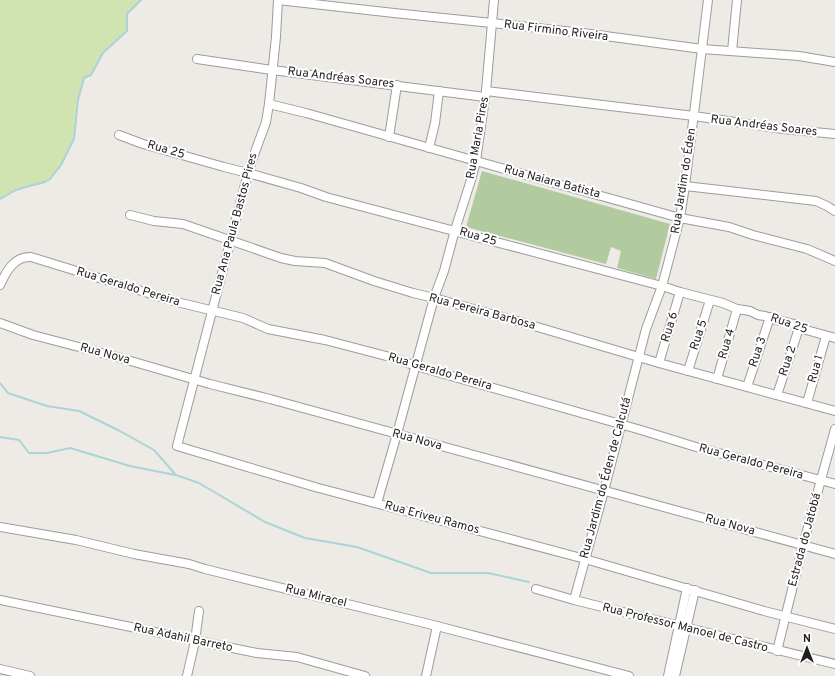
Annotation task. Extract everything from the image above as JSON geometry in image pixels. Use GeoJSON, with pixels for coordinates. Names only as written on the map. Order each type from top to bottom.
{"type":"FeatureCollection","features":[{"type":"Feature","properties":{"kind":"street","name":"Rua Firmino Riveira"},"geometry":{"type":"LineString","coordinates":[[278,0],[591,34],[702,49],[799,56],[835,62]]}},
{"type":"Feature","properties":{"kind":"street","name":"Rua Ana Paula Bastos Pires"},"geometry":{"type":"LineString","coordinates":[[177,446],[248,173],[266,122],[276,37],[278,0]]}},
{"type":"Feature","properties":{"kind":"street","name":"Rua Maria Pires"},"geometry":{"type":"LineString","coordinates":[[377,504],[434,298],[444,271],[476,161],[485,94],[494,0]]}},
{"type":"Feature","properties":{"kind":"street","name":"Rua Jardim do Éden"},"geometry":{"type":"LineString","coordinates":[[639,356],[646,329],[662,286],[680,218],[708,0]]}},
{"type":"Feature","properties":{"kind":"street"},"geometry":{"type":"LineString","coordinates":[[732,52],[737,0]]}},
{"type":"Feature","properties":{"kind":"street","name":"Rua Andréas Soares"},"geometry":{"type":"LineString","coordinates":[[197,58],[272,70],[439,91],[485,94],[694,116],[784,129],[835,134]]}},
{"type":"Feature","properties":{"kind":"street"},"geometry":{"type":"LineString","coordinates":[[389,137],[397,85]]}},
{"type":"Feature","properties":{"kind":"street"},"geometry":{"type":"LineString","coordinates":[[429,148],[435,123],[439,91]]}},
{"type":"Feature","properties":{"kind":"street","name":"Rua Naiara Batista"},"geometry":{"type":"LineString","coordinates":[[269,104],[306,112],[389,137],[680,218],[738,229],[753,235],[807,249],[835,261]]}},
{"type":"Feature","properties":{"kind":"street","name":"Rua 25"},"geometry":{"type":"LineString","coordinates":[[119,135],[143,144],[301,188],[326,197],[662,286],[750,311],[758,315],[794,324],[799,328],[835,338]]}},
{"type":"Feature","properties":{"kind":"street"},"geometry":{"type":"LineString","coordinates":[[685,186],[816,201],[835,211]]}},
{"type":"Feature","properties":{"kind":"street","name":"Rua Pereira Barbosa"},"geometry":{"type":"LineString","coordinates":[[130,215],[154,221],[183,224],[280,258],[295,261],[325,263],[374,282],[413,294],[434,298],[688,371],[835,411]]}},
{"type":"Feature","properties":{"kind":"street","name":"Rua Geraldo Pereira"},"geometry":{"type":"LineString","coordinates":[[0,285],[13,263],[24,257],[31,257],[177,302],[243,318],[268,329],[325,340],[390,357],[416,366],[696,447],[835,484]]}},
{"type":"Feature","properties":{"kind":"street","name":"Rua 6"},"geometry":{"type":"LineString","coordinates":[[659,362],[680,292]]}},
{"type":"Feature","properties":{"kind":"street","name":"Rua 5"},"geometry":{"type":"LineString","coordinates":[[688,371],[710,300]]}},
{"type":"Feature","properties":{"kind":"street","name":"Rua 4"},"geometry":{"type":"LineString","coordinates":[[717,379],[737,308]]}},
{"type":"Feature","properties":{"kind":"street","name":"Rua 3"},"geometry":{"type":"LineString","coordinates":[[747,387],[770,317]]}},
{"type":"Feature","properties":{"kind":"street","name":"Rua Nova"},"geometry":{"type":"LineString","coordinates":[[0,324],[33,335],[117,357],[194,380],[270,399],[835,554]]}},
{"type":"Feature","properties":{"kind":"street","name":"Rua 2"},"geometry":{"type":"LineString","coordinates":[[777,395],[799,328]]}},
{"type":"Feature","properties":{"kind":"street","name":"Rua 1"},"geometry":{"type":"LineString","coordinates":[[807,403],[826,336]]}},
{"type":"Feature","properties":{"kind":"street","name":"Rua Jardim do Éden de Calcutá"},"geometry":{"type":"LineString","coordinates":[[574,600],[639,356]]}},
{"type":"Feature","properties":{"kind":"street","name":"Estrada do Jatobá"},"geometry":{"type":"LineString","coordinates":[[777,651],[803,545],[835,429]]}},
{"type":"Feature","properties":{"kind":"street","name":"Rua Eriveu Ramos"},"geometry":{"type":"LineString","coordinates":[[177,446],[315,487],[585,559],[764,611],[835,629]]}},
{"type":"Feature","properties":{"kind":"street","name":"Rua Miracel"},"geometry":{"type":"LineString","coordinates":[[0,528],[76,540],[134,554],[189,564],[438,626],[629,676]]}},
{"type":"Feature","properties":{"kind":"street","name":"Rua Professor Manoel de Castro"},"geometry":{"type":"LineString","coordinates":[[536,589],[777,651],[835,664]]}},
{"type":"Feature","properties":{"kind":"street"},"geometry":{"type":"LineString","coordinates":[[668,676],[691,589]]}},
{"type":"Feature","properties":{"kind":"street","name":"Rua Adahil Barreto"},"geometry":{"type":"LineString","coordinates":[[0,600],[195,641],[258,653],[297,657],[365,676]]}},
{"type":"Feature","properties":{"kind":"street"},"geometry":{"type":"LineString","coordinates":[[187,676],[195,641],[199,611]]}},
{"type":"Feature","properties":{"kind":"street"},"geometry":{"type":"LineString","coordinates":[[426,676],[438,626]]}},
{"type":"Feature","properties":{"kind":"street"},"geometry":{"type":"LineString","coordinates":[[676,676],[682,627]]}},
{"type":"Feature","properties":{"kind":"street"},"geometry":{"type":"LineString","coordinates":[[0,669],[30,676]]}},
{"type":"Feature","properties":{"kind":"green space"},"geometry":{"type":"Polygon","coordinates":[[[0,0],[141,0],[127,14],[127,31],[103,53],[91,75],[84,78],[78,100],[74,139],[61,165],[50,179],[45,182],[16,190],[0,199],[0,0]]]}},
{"type":"Feature","properties":{"kind":"green space"},"geometry":{"type":"Polygon","coordinates":[[[482,171],[670,224],[656,279],[617,268],[621,251],[611,247],[606,264],[466,227],[482,171]]]}},
{"type":"Feature","properties":{"kind":"waterway"},"geometry":{"type":"LineString","coordinates":[[0,199],[16,190],[45,182],[50,179],[61,165],[74,139],[78,100],[84,78],[91,75],[103,53],[127,31],[127,14],[141,0]]}},
{"type":"Feature","properties":{"kind":"waterway"},"geometry":{"type":"LineString","coordinates":[[0,383],[8,393],[47,406],[79,411],[118,430],[154,450],[176,475],[199,483],[265,522],[305,538],[357,547],[431,573],[488,573],[529,582]]}},
{"type":"Feature","properties":{"kind":"waterway"},"geometry":{"type":"LineString","coordinates":[[0,437],[19,440],[29,453],[47,453],[70,448],[130,466],[175,475]]}}]}
